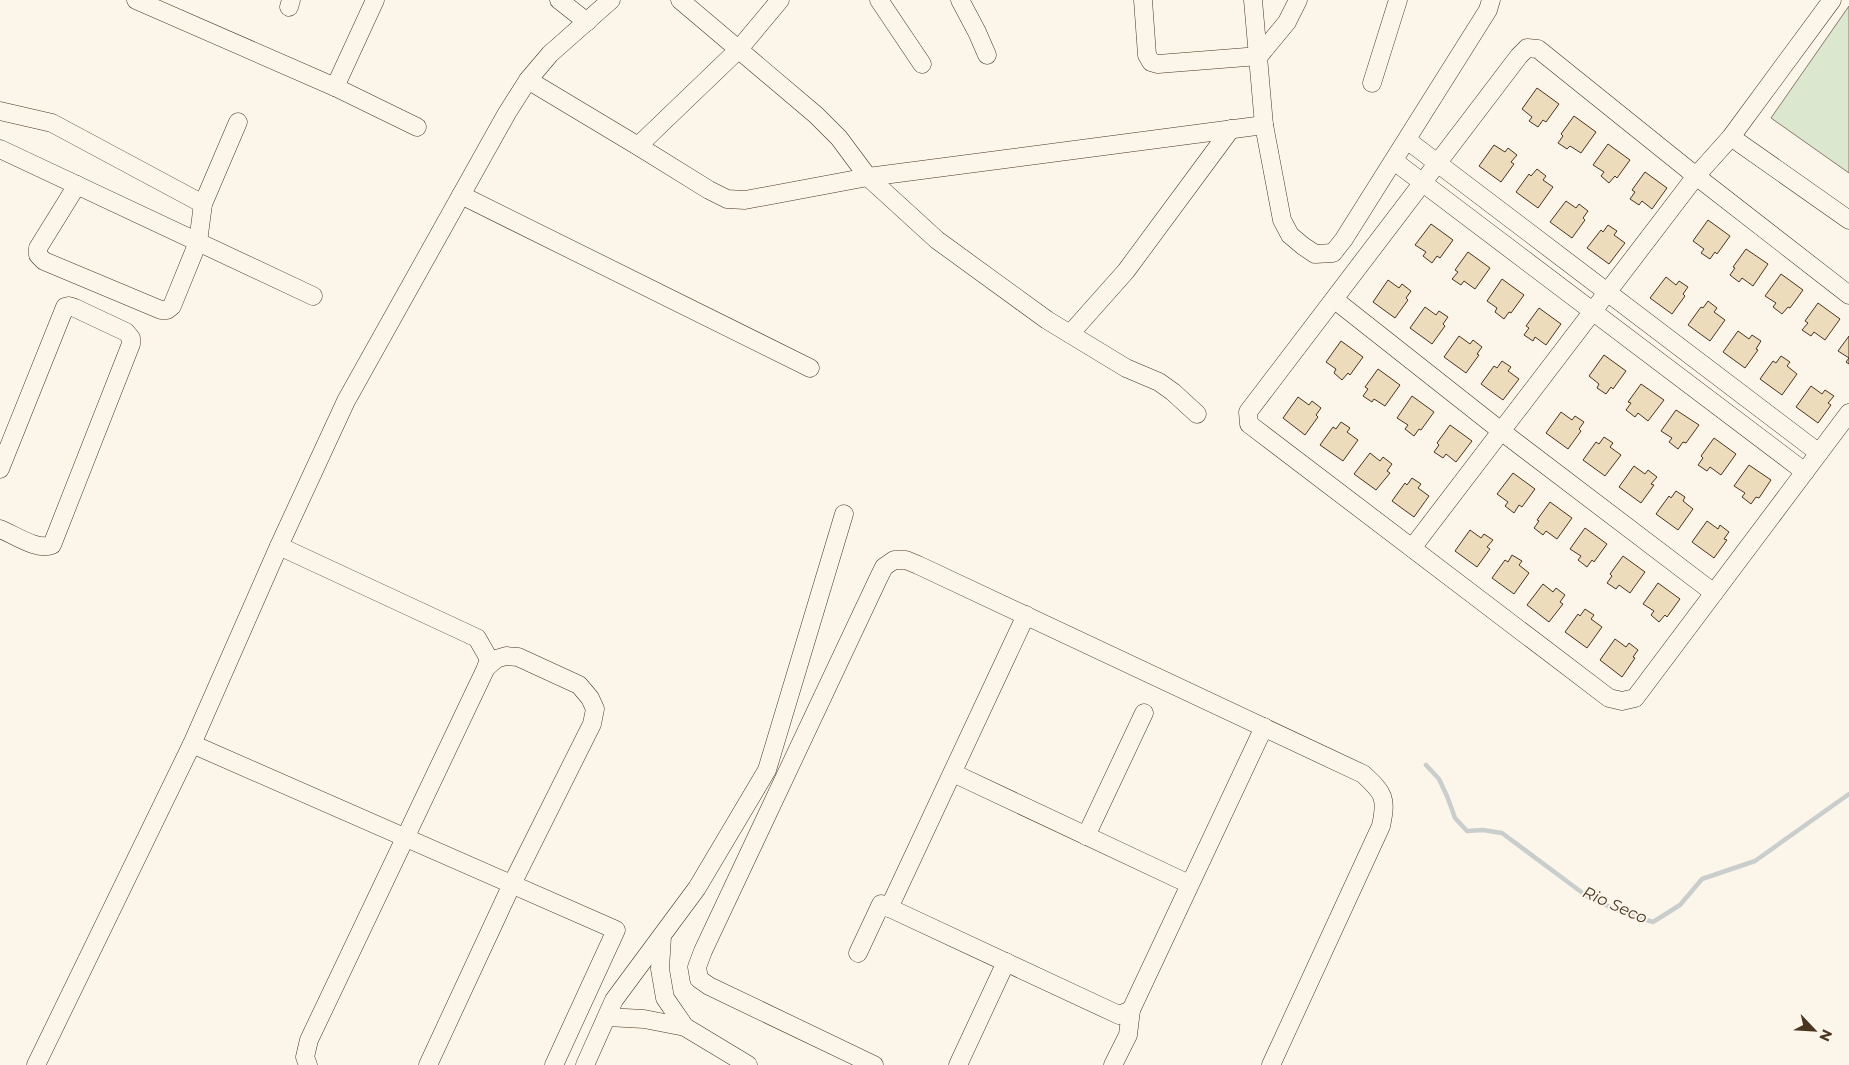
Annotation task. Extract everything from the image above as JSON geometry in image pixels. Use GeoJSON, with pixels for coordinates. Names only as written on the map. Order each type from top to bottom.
{"type":"FeatureCollection","features":[{"type":"Feature","properties":{"kind":"street"},"geometry":{"type":"LineString","coordinates":[[136,0],[334,87],[417,127]]}},
{"type":"Feature","properties":{"kind":"street"},"geometry":{"type":"LineString","coordinates":[[334,87],[374,0]]}},
{"type":"Feature","properties":{"kind":"street"},"geometry":{"type":"LineString","coordinates":[[559,0],[587,22]]}},
{"type":"Feature","properties":{"kind":"street"},"geometry":{"type":"LineString","coordinates":[[36,1065],[192,744],[279,546],[346,401],[507,113],[528,80],[550,54],[611,0]]}},
{"type":"Feature","properties":{"kind":"street"},"geometry":{"type":"LineString","coordinates":[[680,0],[791,92],[834,132],[868,177],[937,240],[1047,320],[1126,368],[1160,382],[1197,414]]}},
{"type":"Feature","properties":{"kind":"street"},"geometry":{"type":"LineString","coordinates":[[638,146],[739,49],[780,0]]}},
{"type":"Feature","properties":{"kind":"street"},"geometry":{"type":"LineString","coordinates":[[879,0],[922,64]]}},
{"type":"Feature","properties":{"kind":"street"},"geometry":{"type":"LineString","coordinates":[[960,0],[987,55]]}},
{"type":"Feature","properties":{"kind":"street"},"geometry":{"type":"LineString","coordinates":[[1143,0],[1147,55],[1151,62],[1158,64],[1259,56],[1287,22],[1298,0]]}},
{"type":"Feature","properties":{"kind":"street"},"geometry":{"type":"LineString","coordinates":[[1253,0],[1264,125],[1282,220],[1290,235],[1315,254],[1333,252],[1344,239],[1488,10],[1491,0]]}},
{"type":"Feature","properties":{"kind":"street"},"geometry":{"type":"LineString","coordinates":[[1372,83],[1398,0]]}},
{"type":"Feature","properties":{"kind":"street"},"geometry":{"type":"LineString","coordinates":[[1412,548],[1696,176],[1731,137],[1832,0]]}},
{"type":"Feature","properties":{"kind":"street"},"geometry":{"type":"LineString","coordinates":[[1849,295],[1696,176],[1538,49],[1527,48],[1248,412],[1248,424],[1609,698],[1622,701],[1635,698],[1849,413]]}},
{"type":"Feature","properties":{"kind":"street"},"geometry":{"type":"LineString","coordinates":[[528,80],[708,190],[727,199],[745,200],[868,177],[1264,125]]}},
{"type":"Feature","properties":{"kind":"street"},"geometry":{"type":"LineString","coordinates":[[0,111],[52,123],[203,204]]}},
{"type":"Feature","properties":{"kind":"street"},"geometry":{"type":"LineString","coordinates":[[77,185],[38,248],[38,255],[44,261],[161,310],[167,310],[172,306],[198,242],[203,204],[238,122]]}},
{"type":"Feature","properties":{"kind":"street"},"geometry":{"type":"LineString","coordinates":[[1070,334],[1126,271],[1230,129]]}},
{"type":"Feature","properties":{"kind":"street"},"geometry":{"type":"LineString","coordinates":[[1731,137],[1849,220]]}},
{"type":"Feature","properties":{"kind":"street"},"geometry":{"type":"LineString","coordinates":[[1407,140],[1818,453]]}},
{"type":"Feature","properties":{"kind":"street"},"geometry":{"type":"LineString","coordinates":[[0,149],[313,296]]}},
{"type":"Feature","properties":{"kind":"street"},"geometry":{"type":"LineString","coordinates":[[1394,161],[1805,472]]}},
{"type":"Feature","properties":{"kind":"street"},"geometry":{"type":"LineString","coordinates":[[461,195],[810,368]]}},
{"type":"Feature","properties":{"kind":"street"},"geometry":{"type":"LineString","coordinates":[[1335,300],[1501,431],[1714,593]]}},
{"type":"Feature","properties":{"kind":"street"},"geometry":{"type":"LineString","coordinates":[[0,469],[65,307],[75,308],[126,332],[131,338],[131,344],[52,545],[46,547],[38,546],[0,529]]}},
{"type":"Feature","properties":{"kind":"street"},"geometry":{"type":"LineString","coordinates":[[584,1065],[614,1000],[697,888],[767,770],[844,514]]}},
{"type":"Feature","properties":{"kind":"street"},"geometry":{"type":"LineString","coordinates":[[279,546],[477,638],[489,659],[309,1040],[305,1057],[308,1065]]}},
{"type":"Feature","properties":{"kind":"street"},"geometry":{"type":"LineString","coordinates":[[874,1065],[709,986],[699,979],[697,967],[702,951],[884,567],[894,560],[906,560],[1363,774],[1380,790],[1385,807],[1381,826],[1271,1065]]}},
{"type":"Feature","properties":{"kind":"street"},"geometry":{"type":"LineString","coordinates":[[889,908],[1026,615]]}},
{"type":"Feature","properties":{"kind":"street"},"geometry":{"type":"LineString","coordinates":[[428,1065],[512,884],[592,724],[595,709],[590,698],[579,685],[518,658],[506,656],[496,659],[486,668]]}},
{"type":"Feature","properties":{"kind":"street"},"geometry":{"type":"LineString","coordinates":[[1086,836],[1144,713]]}},
{"type":"Feature","properties":{"kind":"street"},"geometry":{"type":"LineString","coordinates":[[1113,1065],[1128,1035],[1131,1010],[1264,727]]}},
{"type":"Feature","properties":{"kind":"street"},"geometry":{"type":"LineString","coordinates":[[192,744],[616,930],[554,1065]]}},
{"type":"Feature","properties":{"kind":"street"},"geometry":{"type":"LineString","coordinates":[[953,773],[1189,884]]}},
{"type":"Feature","properties":{"kind":"street"},"geometry":{"type":"LineString","coordinates":[[858,953],[881,904],[1119,1015],[1131,1010]]}},
{"type":"Feature","properties":{"kind":"street"},"geometry":{"type":"LineString","coordinates":[[662,936],[660,969],[665,998],[685,1027]]}},
{"type":"Feature","properties":{"kind":"street"},"geometry":{"type":"LineString","coordinates":[[958,1065],[1006,962]]}},
{"type":"Feature","properties":{"kind":"street"},"geometry":{"type":"LineString","coordinates":[[606,1018],[644,1019],[685,1027],[748,1065]]}},
{"type":"Feature","properties":{"kind":"green space"},"geometry":{"type":"Polygon","coordinates":[[[1849,6],[1849,173],[1771,118],[1849,6]]]}},
{"type":"Feature","properties":{"kind":"building"},"geometry":{"type":"Polygon","coordinates":[[[1537,88],[1559,104],[1546,122],[1543,120],[1538,127],[1529,121],[1532,117],[1522,109],[1537,88]]]}},
{"type":"Feature","properties":{"kind":"building"},"geometry":{"type":"Polygon","coordinates":[[[1574,116],[1596,132],[1581,153],[1570,146],[1567,149],[1558,143],[1563,136],[1561,134],[1574,116]]]}},
{"type":"Feature","properties":{"kind":"building"},"geometry":{"type":"Polygon","coordinates":[[[1608,144],[1630,160],[1617,178],[1615,176],[1609,183],[1601,176],[1604,172],[1593,165],[1608,144]]]}},
{"type":"Feature","properties":{"kind":"building"},"geometry":{"type":"Polygon","coordinates":[[[1494,145],[1505,152],[1508,148],[1517,155],[1511,162],[1514,164],[1501,182],[1479,166],[1494,145]]]}},
{"type":"Feature","properties":{"kind":"building"},"geometry":{"type":"Polygon","coordinates":[[[1537,169],[1546,176],[1543,180],[1553,187],[1538,208],[1516,192],[1529,174],[1531,176],[1537,169]]]}},
{"type":"Feature","properties":{"kind":"building"},"geometry":{"type":"Polygon","coordinates":[[[1645,172],[1667,188],[1652,209],[1642,201],[1639,205],[1630,199],[1635,192],[1632,190],[1645,172]]]}},
{"type":"Feature","properties":{"kind":"building"},"geometry":{"type":"Polygon","coordinates":[[[1566,201],[1576,208],[1579,204],[1588,211],[1583,218],[1585,220],[1572,238],[1550,222],[1566,201]]]}},
{"type":"Feature","properties":{"kind":"building"},"geometry":{"type":"Polygon","coordinates":[[[1708,220],[1730,236],[1717,254],[1715,252],[1710,259],[1701,253],[1704,249],[1693,241],[1708,220]]]}},
{"type":"Feature","properties":{"kind":"building"},"geometry":{"type":"Polygon","coordinates":[[[1431,224],[1453,240],[1440,258],[1437,256],[1432,263],[1423,256],[1426,252],[1415,245],[1431,224]]]}},
{"type":"Feature","properties":{"kind":"building"},"geometry":{"type":"Polygon","coordinates":[[[1608,225],[1617,231],[1614,235],[1625,243],[1609,264],[1587,248],[1601,230],[1603,232],[1608,225]]]}},
{"type":"Feature","properties":{"kind":"building"},"geometry":{"type":"Polygon","coordinates":[[[1746,249],[1768,264],[1753,286],[1742,278],[1739,282],[1730,275],[1735,268],[1733,267],[1746,249]]]}},
{"type":"Feature","properties":{"kind":"building"},"geometry":{"type":"Polygon","coordinates":[[[1468,252],[1490,268],[1475,289],[1464,281],[1461,285],[1452,279],[1458,272],[1455,270],[1468,252]]]}},
{"type":"Feature","properties":{"kind":"building"},"geometry":{"type":"Polygon","coordinates":[[[1781,274],[1803,290],[1790,308],[1788,307],[1782,314],[1773,307],[1776,303],[1765,296],[1781,274]]]}},
{"type":"Feature","properties":{"kind":"building"},"geometry":{"type":"Polygon","coordinates":[[[1666,277],[1676,285],[1679,281],[1688,287],[1683,294],[1685,296],[1672,314],[1650,298],[1666,277]]]}},
{"type":"Feature","properties":{"kind":"building"},"geometry":{"type":"Polygon","coordinates":[[[1502,279],[1524,295],[1511,313],[1509,312],[1504,319],[1495,312],[1497,308],[1487,301],[1502,279]]]}},
{"type":"Feature","properties":{"kind":"building"},"geometry":{"type":"Polygon","coordinates":[[[1388,280],[1399,288],[1402,284],[1411,291],[1406,298],[1408,300],[1395,318],[1373,302],[1388,280]]]}},
{"type":"Feature","properties":{"kind":"building"},"geometry":{"type":"Polygon","coordinates":[[[1708,301],[1717,308],[1714,312],[1725,320],[1710,341],[1688,325],[1701,307],[1703,308],[1708,301]]]}},
{"type":"Feature","properties":{"kind":"building"},"geometry":{"type":"Polygon","coordinates":[[[1818,303],[1840,319],[1825,340],[1814,332],[1811,336],[1802,330],[1808,323],[1805,321],[1818,303]]]}},
{"type":"Feature","properties":{"kind":"building"},"geometry":{"type":"Polygon","coordinates":[[[1425,307],[1436,315],[1439,311],[1448,317],[1443,324],[1445,326],[1432,344],[1410,328],[1425,307]]]}},
{"type":"Feature","properties":{"kind":"building"},"geometry":{"type":"Polygon","coordinates":[[[1539,308],[1561,324],[1546,345],[1535,337],[1533,341],[1524,335],[1529,328],[1526,326],[1539,308]]]}},
{"type":"Feature","properties":{"kind":"building"},"geometry":{"type":"Polygon","coordinates":[[[1738,331],[1749,339],[1752,335],[1761,341],[1756,349],[1758,350],[1745,368],[1723,352],[1738,331]]]}},
{"type":"Feature","properties":{"kind":"building"},"geometry":{"type":"Polygon","coordinates":[[[1459,336],[1470,344],[1473,340],[1482,347],[1477,354],[1479,355],[1466,373],[1444,357],[1459,336]]]}},
{"type":"Feature","properties":{"kind":"building"},"geometry":{"type":"Polygon","coordinates":[[[1849,336],[1849,358],[1838,351],[1849,336]]]}},
{"type":"Feature","properties":{"kind":"building"},"geometry":{"type":"Polygon","coordinates":[[[1341,341],[1363,357],[1350,375],[1348,373],[1342,380],[1334,373],[1336,369],[1326,362],[1341,341]]]}},
{"type":"Feature","properties":{"kind":"building"},"geometry":{"type":"Polygon","coordinates":[[[1604,355],[1626,371],[1613,389],[1611,387],[1606,394],[1597,388],[1599,384],[1589,376],[1604,355]]]}},
{"type":"Feature","properties":{"kind":"building"},"geometry":{"type":"Polygon","coordinates":[[[1781,356],[1790,362],[1787,366],[1797,374],[1782,395],[1760,379],[1773,361],[1776,363],[1781,356]]]}},
{"type":"Feature","properties":{"kind":"building"},"geometry":{"type":"Polygon","coordinates":[[[1502,361],[1511,367],[1508,371],[1519,379],[1503,400],[1481,384],[1494,366],[1497,368],[1502,361]]]}},
{"type":"Feature","properties":{"kind":"building"},"geometry":{"type":"Polygon","coordinates":[[[1378,369],[1400,385],[1385,406],[1374,399],[1372,402],[1363,396],[1368,389],[1365,387],[1378,369]]]}},
{"type":"Feature","properties":{"kind":"building"},"geometry":{"type":"Polygon","coordinates":[[[1641,384],[1664,400],[1648,421],[1638,413],[1635,417],[1626,410],[1631,403],[1628,402],[1641,384]]]}},
{"type":"Feature","properties":{"kind":"building"},"geometry":{"type":"Polygon","coordinates":[[[1811,386],[1822,394],[1825,390],[1834,396],[1828,403],[1831,405],[1818,423],[1796,407],[1811,386]]]}},
{"type":"Feature","properties":{"kind":"building"},"geometry":{"type":"Polygon","coordinates":[[[1412,396],[1434,412],[1421,430],[1419,429],[1414,436],[1405,429],[1408,425],[1397,418],[1412,396]]]}},
{"type":"Feature","properties":{"kind":"building"},"geometry":{"type":"Polygon","coordinates":[[[1298,397],[1309,405],[1312,401],[1321,408],[1316,415],[1318,417],[1305,435],[1283,418],[1298,397]]]}},
{"type":"Feature","properties":{"kind":"building"},"geometry":{"type":"Polygon","coordinates":[[[1676,410],[1699,425],[1686,443],[1683,442],[1678,449],[1669,442],[1672,438],[1661,431],[1676,410]]]}},
{"type":"Feature","properties":{"kind":"building"},"geometry":{"type":"Polygon","coordinates":[[[1561,412],[1572,420],[1575,416],[1584,422],[1579,429],[1581,431],[1568,449],[1546,433],[1561,412]]]}},
{"type":"Feature","properties":{"kind":"building"},"geometry":{"type":"Polygon","coordinates":[[[1341,422],[1350,428],[1347,432],[1358,440],[1343,461],[1320,445],[1333,427],[1336,429],[1341,422]]]}},
{"type":"Feature","properties":{"kind":"building"},"geometry":{"type":"Polygon","coordinates":[[[1450,425],[1472,441],[1456,462],[1446,454],[1443,458],[1434,452],[1439,445],[1437,443],[1450,425]]]}},
{"type":"Feature","properties":{"kind":"building"},"geometry":{"type":"Polygon","coordinates":[[[1604,437],[1613,443],[1610,447],[1621,455],[1605,476],[1583,460],[1596,442],[1599,444],[1604,437]]]}},
{"type":"Feature","properties":{"kind":"building"},"geometry":{"type":"Polygon","coordinates":[[[1714,438],[1736,454],[1721,475],[1710,467],[1707,471],[1698,465],[1703,458],[1701,456],[1714,438]]]}},
{"type":"Feature","properties":{"kind":"building"},"geometry":{"type":"Polygon","coordinates":[[[1370,453],[1380,461],[1383,457],[1392,464],[1387,471],[1390,473],[1376,490],[1354,474],[1370,453]]]}},
{"type":"Feature","properties":{"kind":"building"},"geometry":{"type":"Polygon","coordinates":[[[1749,465],[1771,480],[1759,498],[1756,497],[1751,504],[1742,497],[1745,493],[1734,486],[1749,465]]]}},
{"type":"Feature","properties":{"kind":"building"},"geometry":{"type":"Polygon","coordinates":[[[1634,466],[1645,474],[1648,470],[1657,477],[1651,484],[1654,485],[1641,503],[1619,487],[1634,466]]]}},
{"type":"Feature","properties":{"kind":"building"},"geometry":{"type":"Polygon","coordinates":[[[1513,473],[1535,489],[1522,507],[1519,505],[1514,513],[1505,506],[1508,502],[1497,494],[1513,473]]]}},
{"type":"Feature","properties":{"kind":"building"},"geometry":{"type":"Polygon","coordinates":[[[1412,478],[1421,484],[1418,488],[1429,496],[1414,517],[1392,501],[1405,483],[1407,485],[1412,478]]]}},
{"type":"Feature","properties":{"kind":"building"},"geometry":{"type":"Polygon","coordinates":[[[1676,491],[1685,497],[1683,501],[1693,509],[1678,530],[1656,514],[1669,496],[1671,498],[1676,491]]]}},
{"type":"Feature","properties":{"kind":"building"},"geometry":{"type":"Polygon","coordinates":[[[1550,502],[1572,518],[1557,539],[1546,531],[1543,535],[1534,528],[1539,521],[1537,520],[1550,502]]]}},
{"type":"Feature","properties":{"kind":"building"},"geometry":{"type":"Polygon","coordinates":[[[1707,521],[1718,529],[1720,525],[1729,532],[1724,539],[1727,540],[1714,558],[1692,542],[1707,521]]]}},
{"type":"Feature","properties":{"kind":"building"},"geometry":{"type":"Polygon","coordinates":[[[1585,528],[1607,544],[1594,562],[1592,560],[1587,567],[1578,560],[1581,556],[1570,549],[1585,528]]]}},
{"type":"Feature","properties":{"kind":"building"},"geometry":{"type":"Polygon","coordinates":[[[1470,530],[1481,538],[1484,534],[1493,540],[1487,547],[1490,549],[1477,567],[1455,551],[1470,530]]]}},
{"type":"Feature","properties":{"kind":"building"},"geometry":{"type":"Polygon","coordinates":[[[1512,555],[1522,561],[1519,565],[1529,573],[1514,594],[1492,578],[1505,560],[1508,562],[1512,555]]]}},
{"type":"Feature","properties":{"kind":"building"},"geometry":{"type":"Polygon","coordinates":[[[1623,556],[1645,572],[1630,593],[1619,585],[1616,589],[1607,583],[1612,576],[1610,574],[1623,556]]]}},
{"type":"Feature","properties":{"kind":"building"},"geometry":{"type":"Polygon","coordinates":[[[1658,583],[1680,599],[1667,617],[1665,615],[1659,622],[1651,615],[1654,611],[1643,604],[1658,583]]]}},
{"type":"Feature","properties":{"kind":"building"},"geometry":{"type":"Polygon","coordinates":[[[1543,584],[1553,592],[1556,588],[1565,595],[1560,602],[1563,604],[1549,622],[1527,605],[1543,584]]]}},
{"type":"Feature","properties":{"kind":"building"},"geometry":{"type":"Polygon","coordinates":[[[1585,609],[1594,615],[1591,619],[1602,627],[1587,648],[1565,632],[1578,614],[1580,616],[1585,609]]]}},
{"type":"Feature","properties":{"kind":"building"},"geometry":{"type":"Polygon","coordinates":[[[1615,639],[1626,647],[1629,643],[1638,650],[1622,677],[1600,660],[1615,639]]]}},
{"type":"Feature","properties":{"kind":"waterway","name":"Rio Seco"},"geometry":{"type":"LineString","coordinates":[[1426,765],[1439,779],[1455,818],[1467,831],[1483,830],[1502,833],[1588,897],[1621,912],[1653,922],[1680,905],[1702,879],[1755,861],[1849,794]]}}]}
